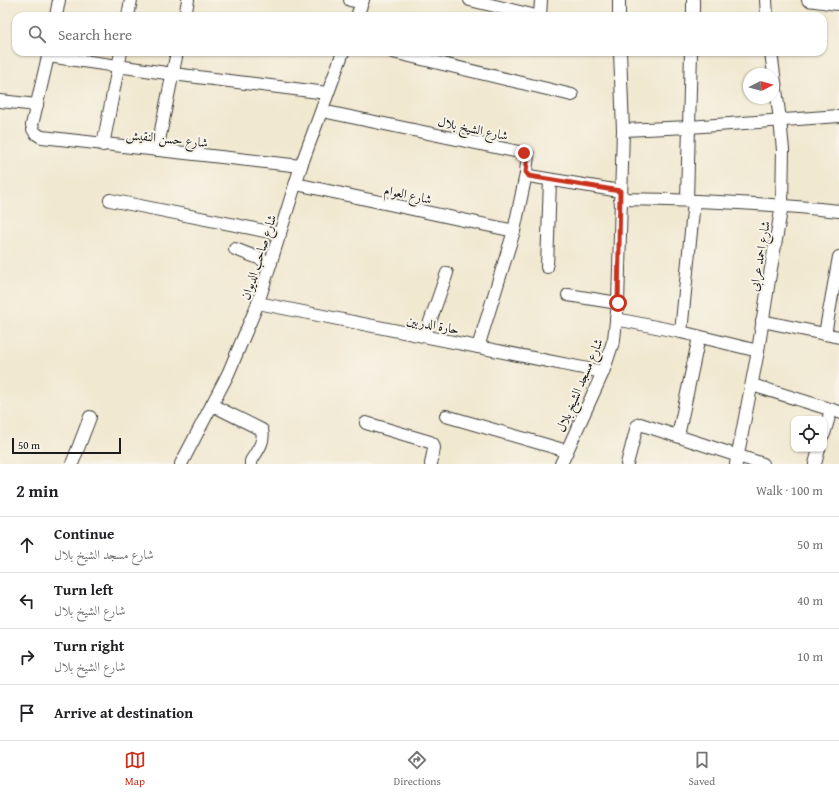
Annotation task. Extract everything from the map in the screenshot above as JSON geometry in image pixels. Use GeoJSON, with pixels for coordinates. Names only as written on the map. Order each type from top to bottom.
{"type":"FeatureCollection","features":[{"type":"Feature","properties":{"kind":"street"},"geometry":{"type":"LineString","coordinates":[[57,12],[59,0]]}},
{"type":"Feature","properties":{"kind":"street"},"geometry":{"type":"LineString","coordinates":[[129,12],[131,0]]}},
{"type":"Feature","properties":{"kind":"street"},"geometry":{"type":"LineString","coordinates":[[185,12],[188,0]]}},
{"type":"Feature","properties":{"kind":"street"},"geometry":{"type":"LineString","coordinates":[[540,12],[541,0]]}},
{"type":"Feature","properties":{"kind":"street"},"geometry":{"type":"LineString","coordinates":[[619,0],[619,12]]}},
{"type":"Feature","properties":{"kind":"street"},"geometry":{"type":"LineString","coordinates":[[693,0],[693,12]]}},
{"type":"Feature","properties":{"kind":"street"},"geometry":{"type":"LineString","coordinates":[[766,0],[767,12]]}},
{"type":"Feature","properties":{"kind":"street"},"geometry":{"type":"LineString","coordinates":[[808,0],[836,4]]}},
{"type":"Feature","properties":{"kind":"street"},"geometry":{"type":"LineString","coordinates":[[357,12],[358,1]]}},
{"type":"Feature","properties":{"kind":"street"},"geometry":{"type":"LineString","coordinates":[[478,1],[521,12]]}},
{"type":"Feature","properties":{"kind":"street"},"geometry":{"type":"LineString","coordinates":[[0,101],[37,105],[49,56]]}},
{"type":"Feature","properties":{"kind":"street"},"geometry":{"type":"LineString","coordinates":[[60,56],[173,74],[327,93]]}},
{"type":"Feature","properties":{"kind":"street"},"geometry":{"type":"LineString","coordinates":[[103,145],[120,56]]}},
{"type":"Feature","properties":{"kind":"street"},"geometry":{"type":"LineString","coordinates":[[157,150],[176,56]]}},
{"type":"Feature","properties":{"kind":"street","name":"شارع صاحب الديوان"},"geometry":{"type":"LineString","coordinates":[[181,464],[228,374],[258,303],[301,166],[341,56]]}},
{"type":"Feature","properties":{"kind":"street"},"geometry":{"type":"LineString","coordinates":[[410,56],[572,96]]}},
{"type":"Feature","properties":{"kind":"street","name":"شارع مسجد الشيخ بلال"},"geometry":{"type":"LineString","coordinates":[[561,464],[603,372],[614,339],[618,303],[623,130],[620,56]]}},
{"type":"Feature","properties":{"kind":"street"},"geometry":{"type":"LineString","coordinates":[[681,332],[690,200],[689,127],[692,56]]}},
{"type":"Feature","properties":{"kind":"street","name":"شارع احمد عرابى"},"geometry":{"type":"LineString","coordinates":[[737,460],[758,351],[782,205],[783,150],[772,56]]}},
{"type":"Feature","properties":{"kind":"street","name":"شارع حسن النقيش"},"geometry":{"type":"LineString","coordinates":[[37,105],[32,124],[33,130],[37,135],[42,137],[301,166]]}},
{"type":"Feature","properties":{"kind":"street","name":"شارع الشيخ بلال"},"geometry":{"type":"LineString","coordinates":[[322,111],[526,154],[528,157],[526,174]]}},
{"type":"Feature","properties":{"kind":"street"},"geometry":{"type":"LineString","coordinates":[[623,130],[689,127],[839,116]]}},
{"type":"Feature","properties":{"kind":"street"},"geometry":{"type":"LineString","coordinates":[[478,347],[514,231],[526,174],[529,176],[620,195],[782,205],[839,211]]}},
{"type":"Feature","properties":{"kind":"street"},"geometry":{"type":"LineString","coordinates":[[547,267],[550,180]]}},
{"type":"Feature","properties":{"kind":"street","name":"شارع العوام"},"geometry":{"type":"LineString","coordinates":[[296,184],[514,231]]}},
{"type":"Feature","properties":{"kind":"street"},"geometry":{"type":"LineString","coordinates":[[110,200],[280,234]]}},
{"type":"Feature","properties":{"kind":"street"},"geometry":{"type":"LineString","coordinates":[[235,249],[271,263]]}},
{"type":"Feature","properties":{"kind":"street"},"geometry":{"type":"LineString","coordinates":[[825,334],[839,256]]}},
{"type":"Feature","properties":{"kind":"street"},"geometry":{"type":"LineString","coordinates":[[425,336],[447,273]]}},
{"type":"Feature","properties":{"kind":"street"},"geometry":{"type":"LineString","coordinates":[[568,296],[618,303]]}},
{"type":"Feature","properties":{"kind":"street","name":"حارة الدربين"},"geometry":{"type":"LineString","coordinates":[[258,303],[603,372]]}},
{"type":"Feature","properties":{"kind":"street"},"geometry":{"type":"LineString","coordinates":[[616,319],[681,332],[758,351]]}},
{"type":"Feature","properties":{"kind":"street"},"geometry":{"type":"LineString","coordinates":[[762,321],[839,337]]}},
{"type":"Feature","properties":{"kind":"street"},"geometry":{"type":"LineString","coordinates":[[678,436],[699,337]]}},
{"type":"Feature","properties":{"kind":"street"},"geometry":{"type":"LineString","coordinates":[[752,385],[835,411],[827,428]]}},
{"type":"Feature","properties":{"kind":"street"},"geometry":{"type":"LineString","coordinates":[[212,405],[262,430],[262,442],[251,461],[251,464]]}},
{"type":"Feature","properties":{"kind":"street"},"geometry":{"type":"LineString","coordinates":[[446,416],[567,451]]}},
{"type":"Feature","properties":{"kind":"street"},"geometry":{"type":"LineString","coordinates":[[72,464],[90,417]]}},
{"type":"Feature","properties":{"kind":"street"},"geometry":{"type":"LineString","coordinates":[[366,423],[430,442],[433,444],[434,448],[431,464]]}},
{"type":"Feature","properties":{"kind":"street"},"geometry":{"type":"LineString","coordinates":[[627,464],[637,426],[640,424],[678,436],[737,460],[763,464]]}},
{"type":"Feature","properties":{"kind":"street"},"geometry":{"type":"LineString","coordinates":[[815,464],[818,452]]}},
{"type":"Feature","properties":{"kind":"route"},"geometry":{"type":"LineString","coordinates":[[524,153],[528,155],[526,172],[529,176],[620,191],[618,303]]}}]}
